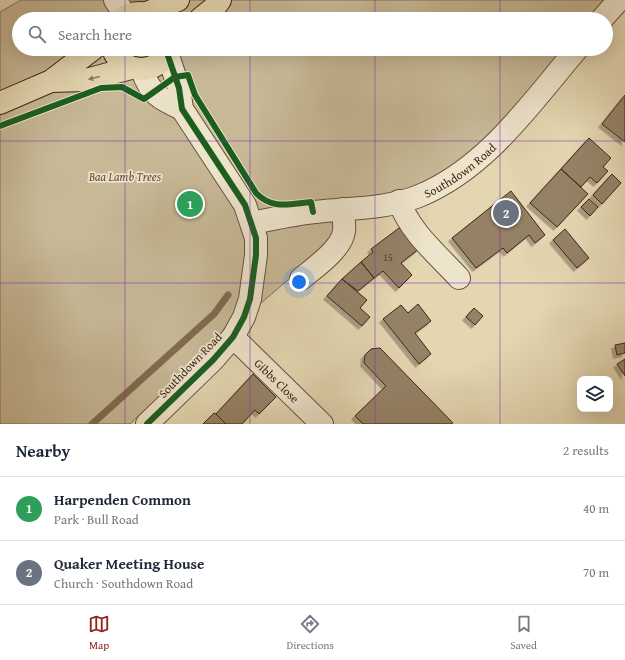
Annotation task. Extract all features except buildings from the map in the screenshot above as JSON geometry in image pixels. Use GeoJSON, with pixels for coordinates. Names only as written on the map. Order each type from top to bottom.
{"type":"FeatureCollection","features":[{"type":"Feature","properties":{"kind":"main road"},"geometry":{"type":"LineString","coordinates":[[136,12],[178,0]]}},
{"type":"Feature","properties":{"kind":"main road"},"geometry":{"type":"LineString","coordinates":[[209,12],[220,0]]}},
{"type":"Feature","properties":{"kind":"main road"},"geometry":{"type":"LineString","coordinates":[[0,103],[51,81],[84,56]]}},
{"type":"Feature","properties":{"kind":"main road"},"geometry":{"type":"LineString","coordinates":[[116,56],[121,63],[137,69]]}},
{"type":"Feature","properties":{"kind":"main road"},"geometry":{"type":"LineString","coordinates":[[51,81],[86,80],[153,67],[164,56]]}},
{"type":"Feature","properties":{"kind":"street"},"geometry":{"type":"LineString","coordinates":[[169,56],[179,88],[182,109],[245,205],[252,223]]}},
{"type":"Feature","properties":{"kind":"street","name":"Southdown Road"},"geometry":{"type":"LineString","coordinates":[[147,424],[213,360],[233,337],[244,317],[255,277],[256,238],[252,223],[306,213],[399,201],[419,196],[457,176],[499,141],[571,56]]}},
{"type":"Feature","properties":{"kind":"street"},"geometry":{"type":"LineString","coordinates":[[137,69],[160,99],[182,109]]}},
{"type":"Feature","properties":{"kind":"street"},"geometry":{"type":"LineString","coordinates":[[399,201],[404,214],[413,228],[459,278]]}},
{"type":"Feature","properties":{"kind":"street"},"geometry":{"type":"LineString","coordinates":[[301,279],[342,240],[344,231],[343,209]]}},
{"type":"Feature","properties":{"kind":"street","name":"Gibbs Close"},"geometry":{"type":"LineString","coordinates":[[233,337],[310,420]]}},
{"type":"Feature","properties":{"kind":"green space","name":"Baa Lamb Trees"},"geometry":{"type":"Polygon","coordinates":[[[21,0],[608,0],[598,12],[12,12],[12,56],[560,56],[491,138],[456,168],[359,217],[330,238],[295,274],[220,338],[130,424],[0,424],[0,12],[21,0]]]}},
{"type":"Feature","properties":{"kind":"waterway"},"geometry":{"type":"LineString","coordinates":[[92,424],[214,314],[228,295]]}},
{"type":"Feature","properties":{"kind":"cycle path"},"geometry":{"type":"LineString","coordinates":[[147,424],[213,360],[233,337],[244,317],[250,299],[256,255],[256,238],[245,205],[182,109],[179,88],[168,56]]}},
{"type":"Feature","properties":{"kind":"cycle path"},"geometry":{"type":"LineString","coordinates":[[0,126],[101,88],[122,87],[144,99],[175,77],[188,75],[195,95],[256,193],[262,198],[275,204],[288,205],[311,202],[313,212]]}},
{"type":"Feature","properties":{"kind":"place","name":"Harpenden Common"},"geometry":{"type":"Point","coordinates":[190,204]}},
{"type":"Feature","properties":{"kind":"place","name":"Quaker Meeting House"},"geometry":{"type":"Point","coordinates":[506,213]}}]}
